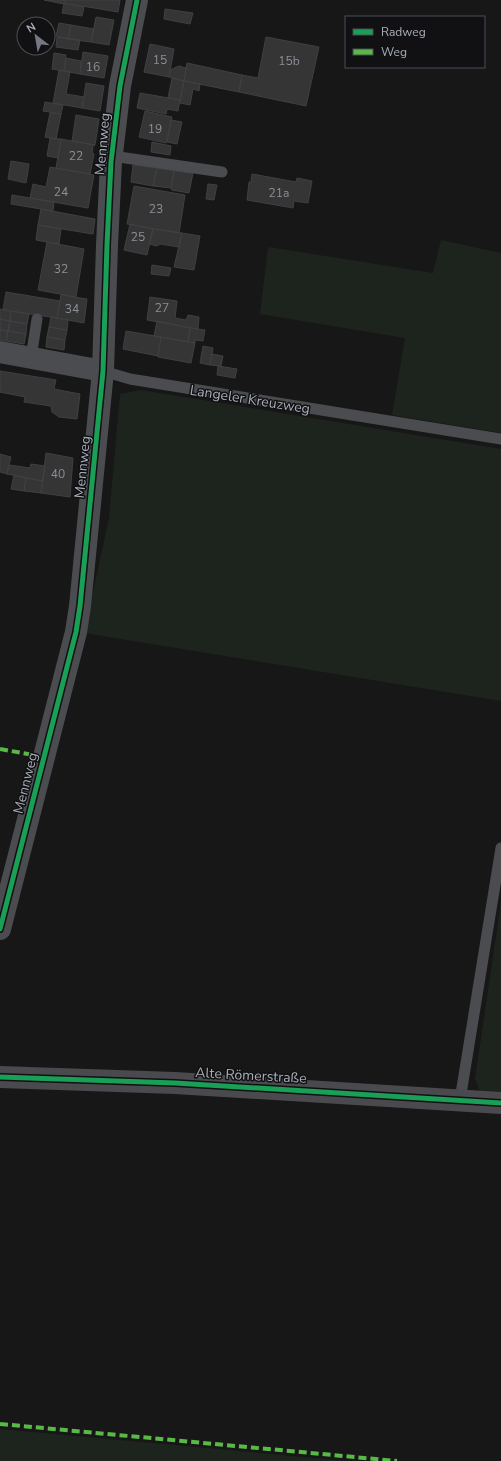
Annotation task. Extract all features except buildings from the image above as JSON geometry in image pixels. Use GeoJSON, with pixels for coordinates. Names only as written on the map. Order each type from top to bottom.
{"type":"FeatureCollection","features":[{"type":"Feature","properties":{"kind":"street","name":"Mennweg"},"geometry":{"type":"LineString","coordinates":[[0,929],[76,632],[80,606],[104,371],[107,245],[112,156],[120,86],[137,0]]}},
{"type":"Feature","properties":{"kind":"street","name":"Langeler Kreuzweg"},"geometry":{"type":"LineString","coordinates":[[0,352],[104,371]]}},
{"type":"Feature","properties":{"kind":"street","name":"Alte Römerstraße"},"geometry":{"type":"LineString","coordinates":[[0,1077],[175,1083],[501,1102]]}},
{"type":"Feature","properties":{"kind":"lane"},"geometry":{"type":"LineString","coordinates":[[112,156],[222,172]]}},
{"type":"Feature","properties":{"kind":"lane"},"geometry":{"type":"LineString","coordinates":[[31,358],[37,319]]}},
{"type":"Feature","properties":{"kind":"lane","name":"Langeler Kreuzweg"},"geometry":{"type":"LineString","coordinates":[[104,371],[130,379],[501,439]]}},
{"type":"Feature","properties":{"kind":"lane"},"geometry":{"type":"LineString","coordinates":[[460,1100],[501,848]]}},
{"type":"Feature","properties":{"kind":"shaded area"},"geometry":{"type":"Polygon","coordinates":[[[441,240],[501,253],[501,433],[392,415],[405,338],[260,314],[268,247],[433,273],[441,240]]]}},
{"type":"Feature","properties":{"kind":"shaded area"},"geometry":{"type":"Polygon","coordinates":[[[141,390],[501,449],[501,701],[84,633],[109,518],[120,394],[141,390]]]}},
{"type":"Feature","properties":{"kind":"shaded area"},"geometry":{"type":"Polygon","coordinates":[[[501,902],[501,1093],[480,1092],[475,1079],[501,902]]]}},
{"type":"Feature","properties":{"kind":"shaded area"},"geometry":{"type":"Polygon","coordinates":[[[0,1429],[347,1461],[0,1461],[0,1429]]]}},
{"type":"Feature","properties":{"kind":"marked path"},"geometry":{"type":"LineString","coordinates":[[0,749],[44,757]]}},
{"type":"Feature","properties":{"kind":"marked path"},"geometry":{"type":"LineString","coordinates":[[0,1424],[397,1461]]}},
{"type":"Feature","properties":{"kind":"cycle path"},"geometry":{"type":"LineString","coordinates":[[0,929],[76,632],[80,606],[103,371],[111,162],[120,86],[137,0]]}},
{"type":"Feature","properties":{"kind":"cycle path"},"geometry":{"type":"LineString","coordinates":[[0,1077],[175,1083],[501,1103]]}}]}
